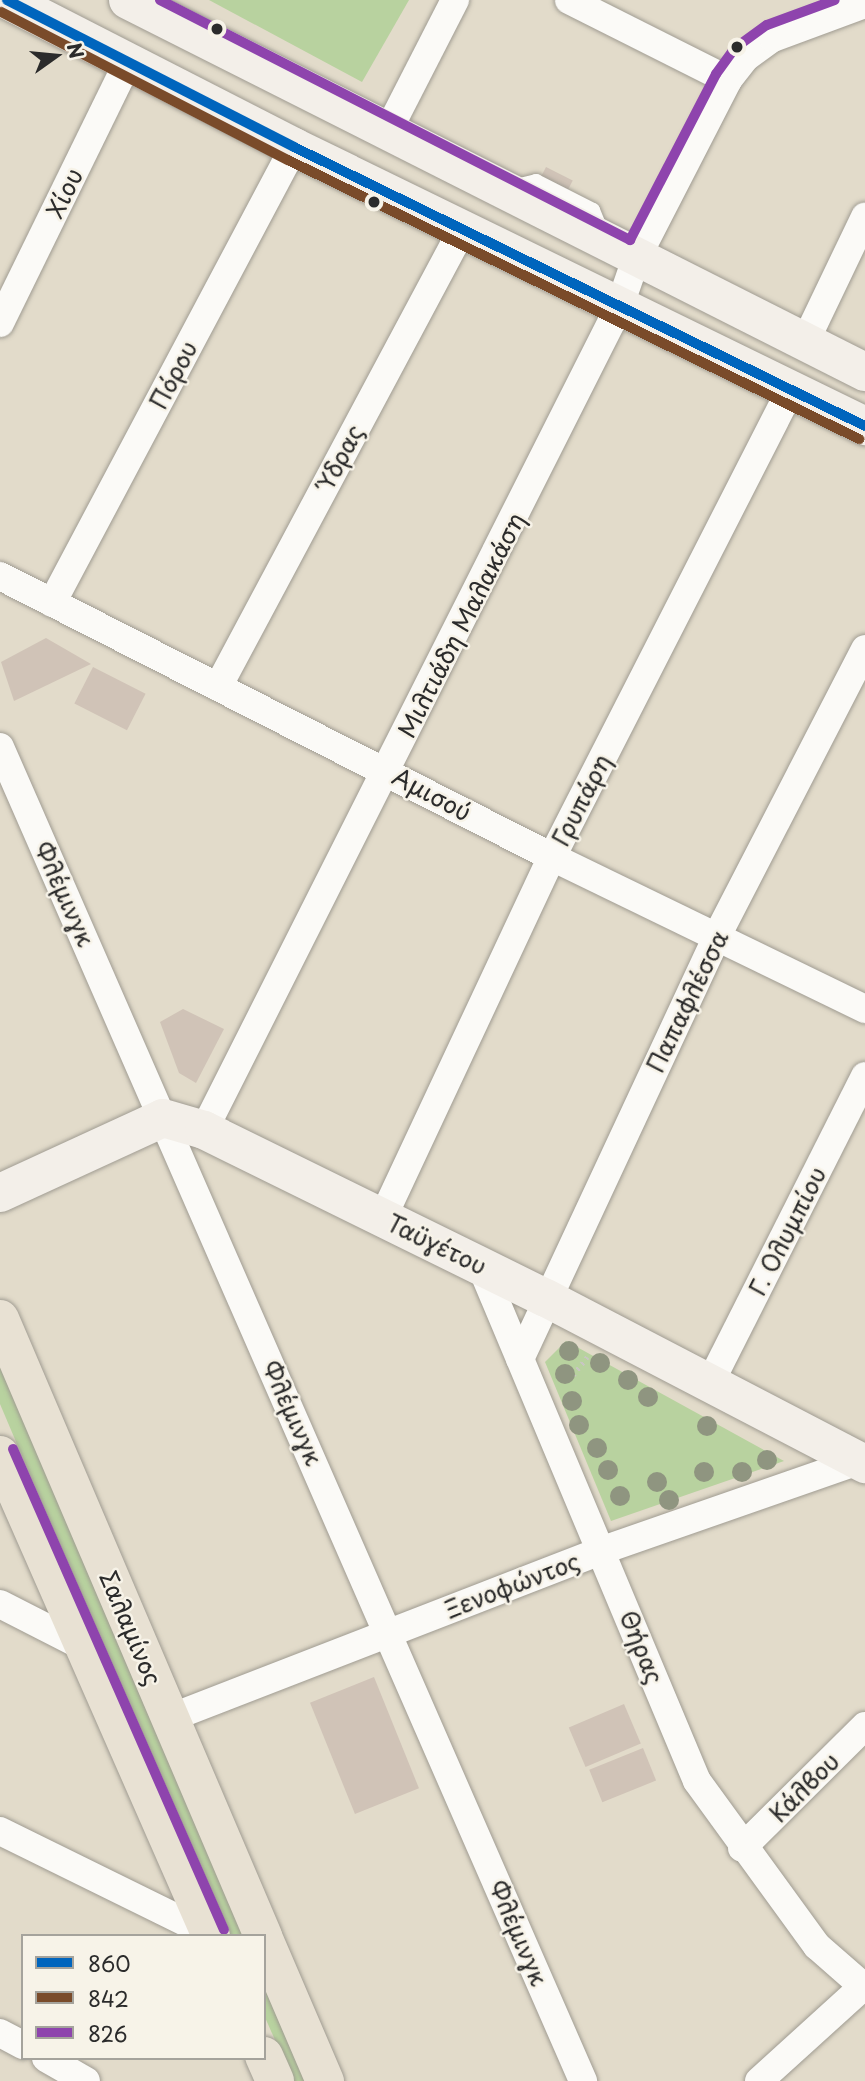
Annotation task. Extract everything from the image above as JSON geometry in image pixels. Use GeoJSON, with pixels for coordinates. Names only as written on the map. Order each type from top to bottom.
{"type":"FeatureCollection","features":[{"type":"Feature","properties":{"kind":"main road"},"geometry":{"type":"LineString","coordinates":[[7,0],[294,147],[865,425]]}},
{"type":"Feature","properties":{"kind":"main road"},"geometry":{"type":"LineString","coordinates":[[128,0],[388,129],[621,252],[865,372]]}},
{"type":"Feature","properties":{"kind":"main road"},"geometry":{"type":"LineString","coordinates":[[0,1193],[163,1118]]}},
{"type":"Feature","properties":{"kind":"main road","name":"Ταϋγέτου"},"geometry":{"type":"LineString","coordinates":[[163,1118],[204,1130],[383,1217],[546,1298],[709,1385],[862,1462]]}},
{"type":"Feature","properties":{"kind":"main road","name":"Σαλαμίνος"},"geometry":{"type":"LineString","coordinates":[[0,1320],[263,1934]]}},
{"type":"Feature","properties":{"kind":"main road","name":"Σαλαμίνος"},"geometry":{"type":"LineString","coordinates":[[0,1455],[210,1934]]}},
{"type":"Feature","properties":{"kind":"main road","name":"Σαλαμίνος"},"geometry":{"type":"LineString","coordinates":[[266,1942],[325,2081]]}},
{"type":"Feature","properties":{"kind":"main road"},"geometry":{"type":"LineString","coordinates":[[266,2060],[275,2081]]}},
{"type":"Feature","properties":{"kind":"street"},"geometry":{"type":"LineString","coordinates":[[388,129],[455,0]]}},
{"type":"Feature","properties":{"kind":"street"},"geometry":{"type":"LineString","coordinates":[[569,0],[727,80]]}},
{"type":"Feature","properties":{"kind":"street","name":"Μιλτιάδη Μαλακάση"},"geometry":{"type":"LineString","coordinates":[[204,1130],[388,771],[620,305],[621,252],[727,80],[745,58],[773,38],[865,4]]}},
{"type":"Feature","properties":{"kind":"street","name":"Χίου"},"geometry":{"type":"LineString","coordinates":[[0,323],[128,62]]}},
{"type":"Feature","properties":{"kind":"street","name":"Πόρου"},"geometry":{"type":"LineString","coordinates":[[52,603],[294,147]]}},
{"type":"Feature","properties":{"kind":"street"},"geometry":{"type":"LineString","coordinates":[[805,342],[865,217]]}},
{"type":"Feature","properties":{"kind":"street","name":"Ύδρας"},"geometry":{"type":"LineString","coordinates":[[218,687],[463,228]]}},
{"type":"Feature","properties":{"kind":"street","name":"Γρυπάρη"},"geometry":{"type":"LineString","coordinates":[[383,1217],[552,857],[791,389]]}},
{"type":"Feature","properties":{"kind":"street","name":"Αμισού"},"geometry":{"type":"LineString","coordinates":[[0,576],[388,771],[552,857],[865,1009]]}},
{"type":"Feature","properties":{"kind":"street","name":"Παπαφλέσσα"},"geometry":{"type":"LineString","coordinates":[[520,1359],[546,1298],[717,936],[865,649]]}},
{"type":"Feature","properties":{"kind":"street","name":"Φλέμινγκ"},"geometry":{"type":"LineString","coordinates":[[0,747],[583,2081]]}},
{"type":"Feature","properties":{"kind":"street","name":"Γ. Ολυμπίου"},"geometry":{"type":"LineString","coordinates":[[709,1385],[865,1076]]}},
{"type":"Feature","properties":{"kind":"street","name":"Θήρας"},"geometry":{"type":"LineString","coordinates":[[481,1266],[603,1550],[697,1781],[743,1848],[817,1946],[865,1986]]}},
{"type":"Feature","properties":{"kind":"street","name":"Ξενοφώντος"},"geometry":{"type":"LineString","coordinates":[[170,1718],[603,1550],[862,1462]]}},
{"type":"Feature","properties":{"kind":"street"},"geometry":{"type":"LineString","coordinates":[[0,1604],[85,1647]]}},
{"type":"Feature","properties":{"kind":"street","name":"Κάλβου"},"geometry":{"type":"LineString","coordinates":[[743,1848],[865,1726]]}},
{"type":"Feature","properties":{"kind":"street"},"geometry":{"type":"LineString","coordinates":[[0,1831],[207,1934]]}},
{"type":"Feature","properties":{"kind":"street"},"geometry":{"type":"LineString","coordinates":[[759,2081],[865,1986]]}},
{"type":"Feature","properties":{"kind":"street"},"geometry":{"type":"LineString","coordinates":[[0,2033],[21,2044]]}},
{"type":"Feature","properties":{"kind":"street"},"geometry":{"type":"LineString","coordinates":[[49,2060],[86,2081]]}},
{"type":"Feature","properties":{"kind":"path"},"geometry":{"type":"LineString","coordinates":[[573,1375],[590,1354]]}},
{"type":"Feature","properties":{"kind":"green space"},"geometry":{"type":"Polygon","coordinates":[[[209,0],[409,0],[362,82],[209,0]]]}},
{"type":"Feature","properties":{"kind":"green space"},"geometry":{"type":"Polygon","coordinates":[[[566,1341],[784,1461],[611,1521],[545,1362],[566,1341]]]}},
{"type":"Feature","properties":{"kind":"green space"},"geometry":{"type":"Polygon","coordinates":[[[0,1358],[245,1934],[229,1934],[0,1404],[0,1358]]]}},
{"type":"Feature","properties":{"kind":"green space"},"geometry":{"type":"Polygon","coordinates":[[[266,1983],[309,2081],[293,2081],[266,2020],[266,1983]]]}},
{"type":"Feature","properties":{"kind":"building"},"geometry":{"type":"Polygon","coordinates":[[[546,167],[573,181],[557,212],[530,198],[546,167]]]}},
{"type":"Feature","properties":{"kind":"building"},"geometry":{"type":"Polygon","coordinates":[[[46,638],[91,664],[14,701],[1,662],[46,638]]]}},
{"type":"Feature","properties":{"kind":"building"},"geometry":{"type":"Polygon","coordinates":[[[93,667],[146,694],[127,730],[74,704],[93,667]]]}},
{"type":"Feature","properties":{"kind":"building"},"geometry":{"type":"Polygon","coordinates":[[[183,1009],[224,1029],[196,1083],[179,1073],[160,1022],[183,1009]]]}},
{"type":"Feature","properties":{"kind":"building"},"geometry":{"type":"Polygon","coordinates":[[[374,1677],[419,1788],[355,1814],[310,1703],[374,1677]]]}},
{"type":"Feature","properties":{"kind":"building"},"geometry":{"type":"Polygon","coordinates":[[[624,1704],[641,1744],[586,1767],[569,1727],[624,1704]]]}},
{"type":"Feature","properties":{"kind":"building"},"geometry":{"type":"Polygon","coordinates":[[[643,1748],[656,1780],[602,1802],[589,1770],[643,1748]]]}},
{"type":"Feature","properties":{"kind":"transit line","name":"860"},"geometry":{"type":"LineString","coordinates":[[7,0],[294,147],[865,426]]}},
{"type":"Feature","properties":{"kind":"transit line","name":"826"},"geometry":{"type":"LineString","coordinates":[[160,0],[630,240],[716,74],[735,48],[767,25],[835,0]]}},
{"type":"Feature","properties":{"kind":"transit line","name":"842"},"geometry":{"type":"LineString","coordinates":[[1,12],[288,160],[859,439]]}},
{"type":"Feature","properties":{"kind":"transit line","name":"826"},"geometry":{"type":"LineString","coordinates":[[13,1449],[224,1930]]}}]}
